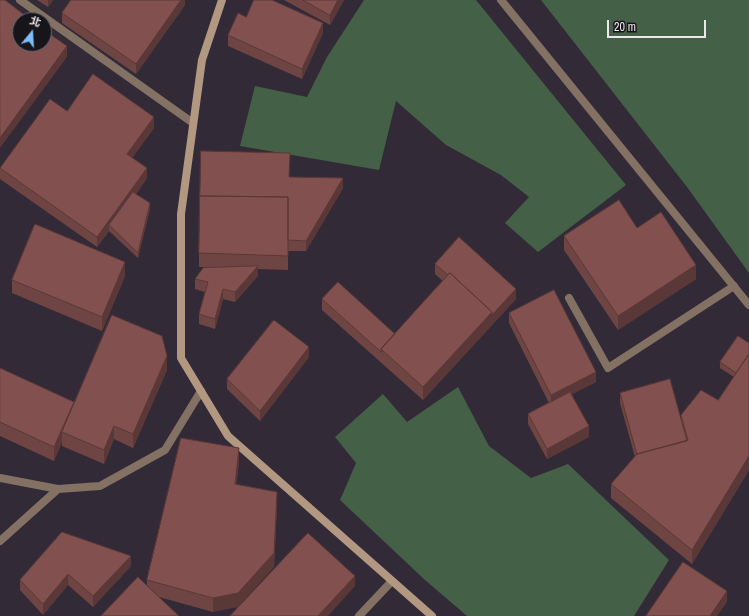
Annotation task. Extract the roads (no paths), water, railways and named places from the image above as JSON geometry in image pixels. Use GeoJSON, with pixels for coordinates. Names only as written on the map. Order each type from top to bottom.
{"type":"FeatureCollection","features":[{"type":"Feature","properties":{"kind":"street"},"geometry":{"type":"LineString","coordinates":[[20,0],[193,123]]}},
{"type":"Feature","properties":{"kind":"street"},"geometry":{"type":"LineString","coordinates":[[222,0],[202,60],[181,214],[181,358],[228,436],[432,616]]}},
{"type":"Feature","properties":{"kind":"street"},"geometry":{"type":"LineString","coordinates":[[501,0],[749,305]]}},
{"type":"Feature","properties":{"kind":"street"},"geometry":{"type":"LineString","coordinates":[[569,298],[608,368],[734,286]]}},
{"type":"Feature","properties":{"kind":"street"},"geometry":{"type":"LineString","coordinates":[[0,478],[58,489],[100,486],[165,450],[201,391]]}},
{"type":"Feature","properties":{"kind":"street"},"geometry":{"type":"LineString","coordinates":[[0,541],[58,489]]}},
{"type":"Feature","properties":{"kind":"street"},"geometry":{"type":"LineString","coordinates":[[359,616],[392,581]]}}]}
